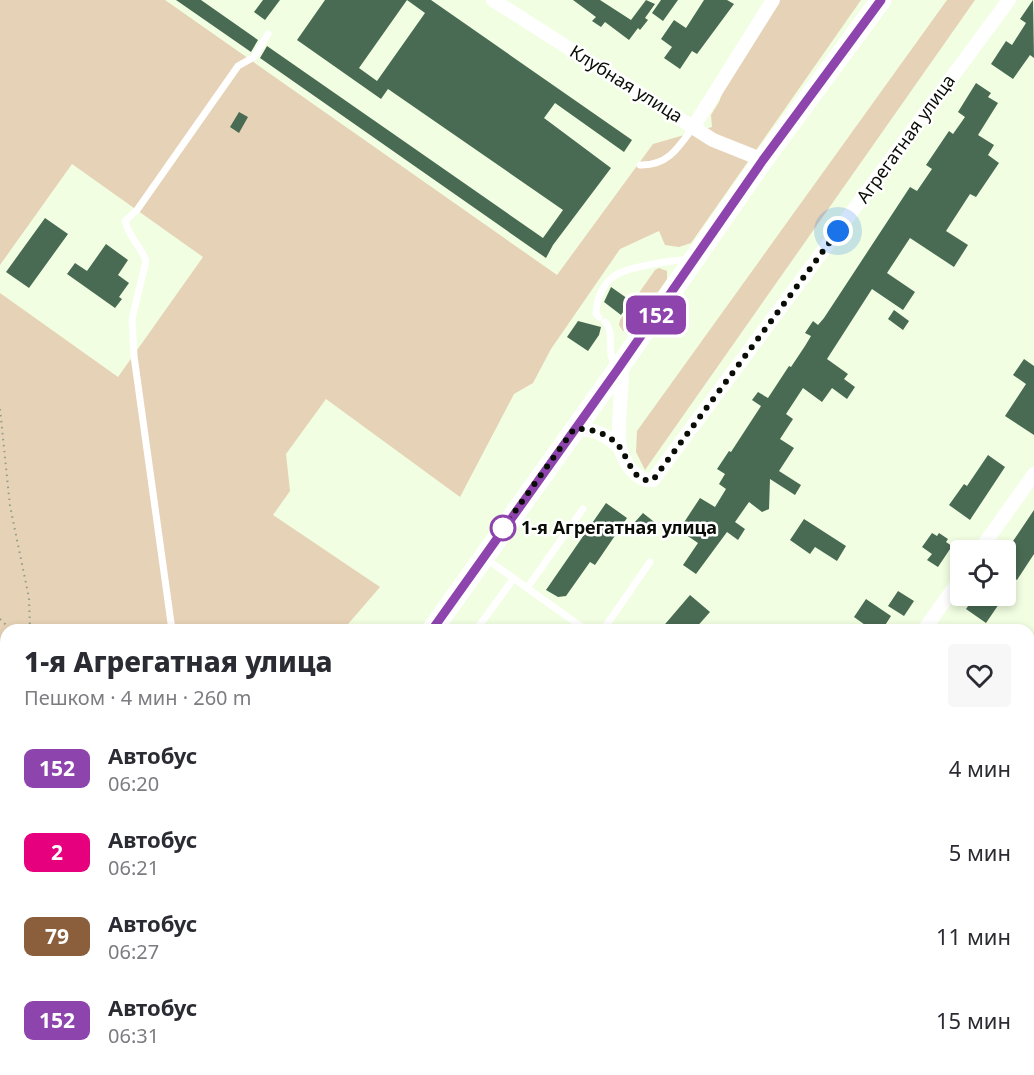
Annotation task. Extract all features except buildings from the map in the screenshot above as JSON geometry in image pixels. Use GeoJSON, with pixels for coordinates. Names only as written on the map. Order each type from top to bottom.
{"type":"FeatureCollection","features":[{"type":"Feature","properties":{"kind":"main road"},"geometry":{"type":"LineString","coordinates":[[436,624],[618,369],[763,160],[881,0]]}},
{"type":"Feature","properties":{"kind":"street","name":"Клубная улица"},"geometry":{"type":"LineString","coordinates":[[493,0],[713,140],[763,160]]}},
{"type":"Feature","properties":{"kind":"street"},"geometry":{"type":"LineString","coordinates":[[694,126],[773,0]]}},
{"type":"Feature","properties":{"kind":"street","name":"Агрегатная улица"},"geometry":{"type":"LineString","coordinates":[[620,448],[635,474],[641,479],[653,480],[1009,0]]}},
{"type":"Feature","properties":{"kind":"street"},"geometry":{"type":"LineString","coordinates":[[618,369],[622,376],[620,448]]}},
{"type":"Feature","properties":{"kind":"street"},"geometry":{"type":"LineString","coordinates":[[574,429],[587,428],[598,432],[610,438],[620,448]]}},
{"type":"Feature","properties":{"kind":"street"},"geometry":{"type":"LineString","coordinates":[[987,540],[1034,474]]}},
{"type":"Feature","properties":{"kind":"street"},"geometry":{"type":"LineString","coordinates":[[928,624],[950,593]]}},
{"type":"Feature","properties":{"kind":"lane"},"geometry":{"type":"LineString","coordinates":[[171,624],[134,356],[132,319],[146,261],[143,253],[128,234],[125,221],[137,210],[238,66],[254,57],[268,34]]}},
{"type":"Feature","properties":{"kind":"lane"},"geometry":{"type":"LineString","coordinates":[[640,165],[666,160],[675,153],[694,126]]}},
{"type":"Feature","properties":{"kind":"lane"},"geometry":{"type":"LineString","coordinates":[[618,369],[610,355],[610,329],[596,314],[596,302],[613,276],[646,265],[696,258]]}},
{"type":"Feature","properties":{"kind":"lane"},"geometry":{"type":"LineString","coordinates":[[527,588],[583,509]]}},
{"type":"Feature","properties":{"kind":"lane"},"geometry":{"type":"LineString","coordinates":[[483,556],[577,624]]}},
{"type":"Feature","properties":{"kind":"lane"},"geometry":{"type":"LineString","coordinates":[[607,624],[650,562]]}},
{"type":"Feature","properties":{"kind":"lane"},"geometry":{"type":"LineString","coordinates":[[480,624],[514,578]]}},
{"type":"Feature","properties":{"kind":"path"},"geometry":{"type":"LineString","coordinates":[[0,409],[9,506],[29,598],[30,624]]}},
{"type":"Feature","properties":{"kind":"shaded area"},"geometry":{"type":"Polygon","coordinates":[[[0,0],[165,0],[557,275],[653,144],[712,127],[711,115],[726,83],[777,0],[861,0],[691,243],[679,247],[665,245],[659,231],[620,249],[551,349],[533,383],[514,394],[460,497],[326,399],[286,454],[290,491],[273,515],[380,587],[348,624],[0,624],[0,293],[118,377],[203,257],[72,164],[0,265],[0,0]]]}},
{"type":"Feature","properties":{"kind":"shaded area"},"geometry":{"type":"Polygon","coordinates":[[[947,0],[975,0],[645,470],[636,452],[637,431],[947,0]]]}},
{"type":"Feature","properties":{"kind":"shaded area"},"geometry":{"type":"Polygon","coordinates":[[[659,268],[667,271],[667,279],[633,328],[623,331],[619,325],[620,320],[655,270],[659,268]]]}},
{"type":"Feature","properties":{"kind":"bus line","name":"152"},"geometry":{"type":"LineString","coordinates":[[436,624],[763,160],[881,0]]}},
{"type":"Feature","properties":{"kind":"place","name":"1-я Агрегатная улица"},"geometry":{"type":"Point","coordinates":[503,528]}},
{"type":"Feature","properties":{"kind":"route"},"geometry":{"type":"LineString","coordinates":[[503,528],[574,429],[587,428],[610,438],[620,448],[635,474],[641,479],[653,480],[838,231]]}}]}
